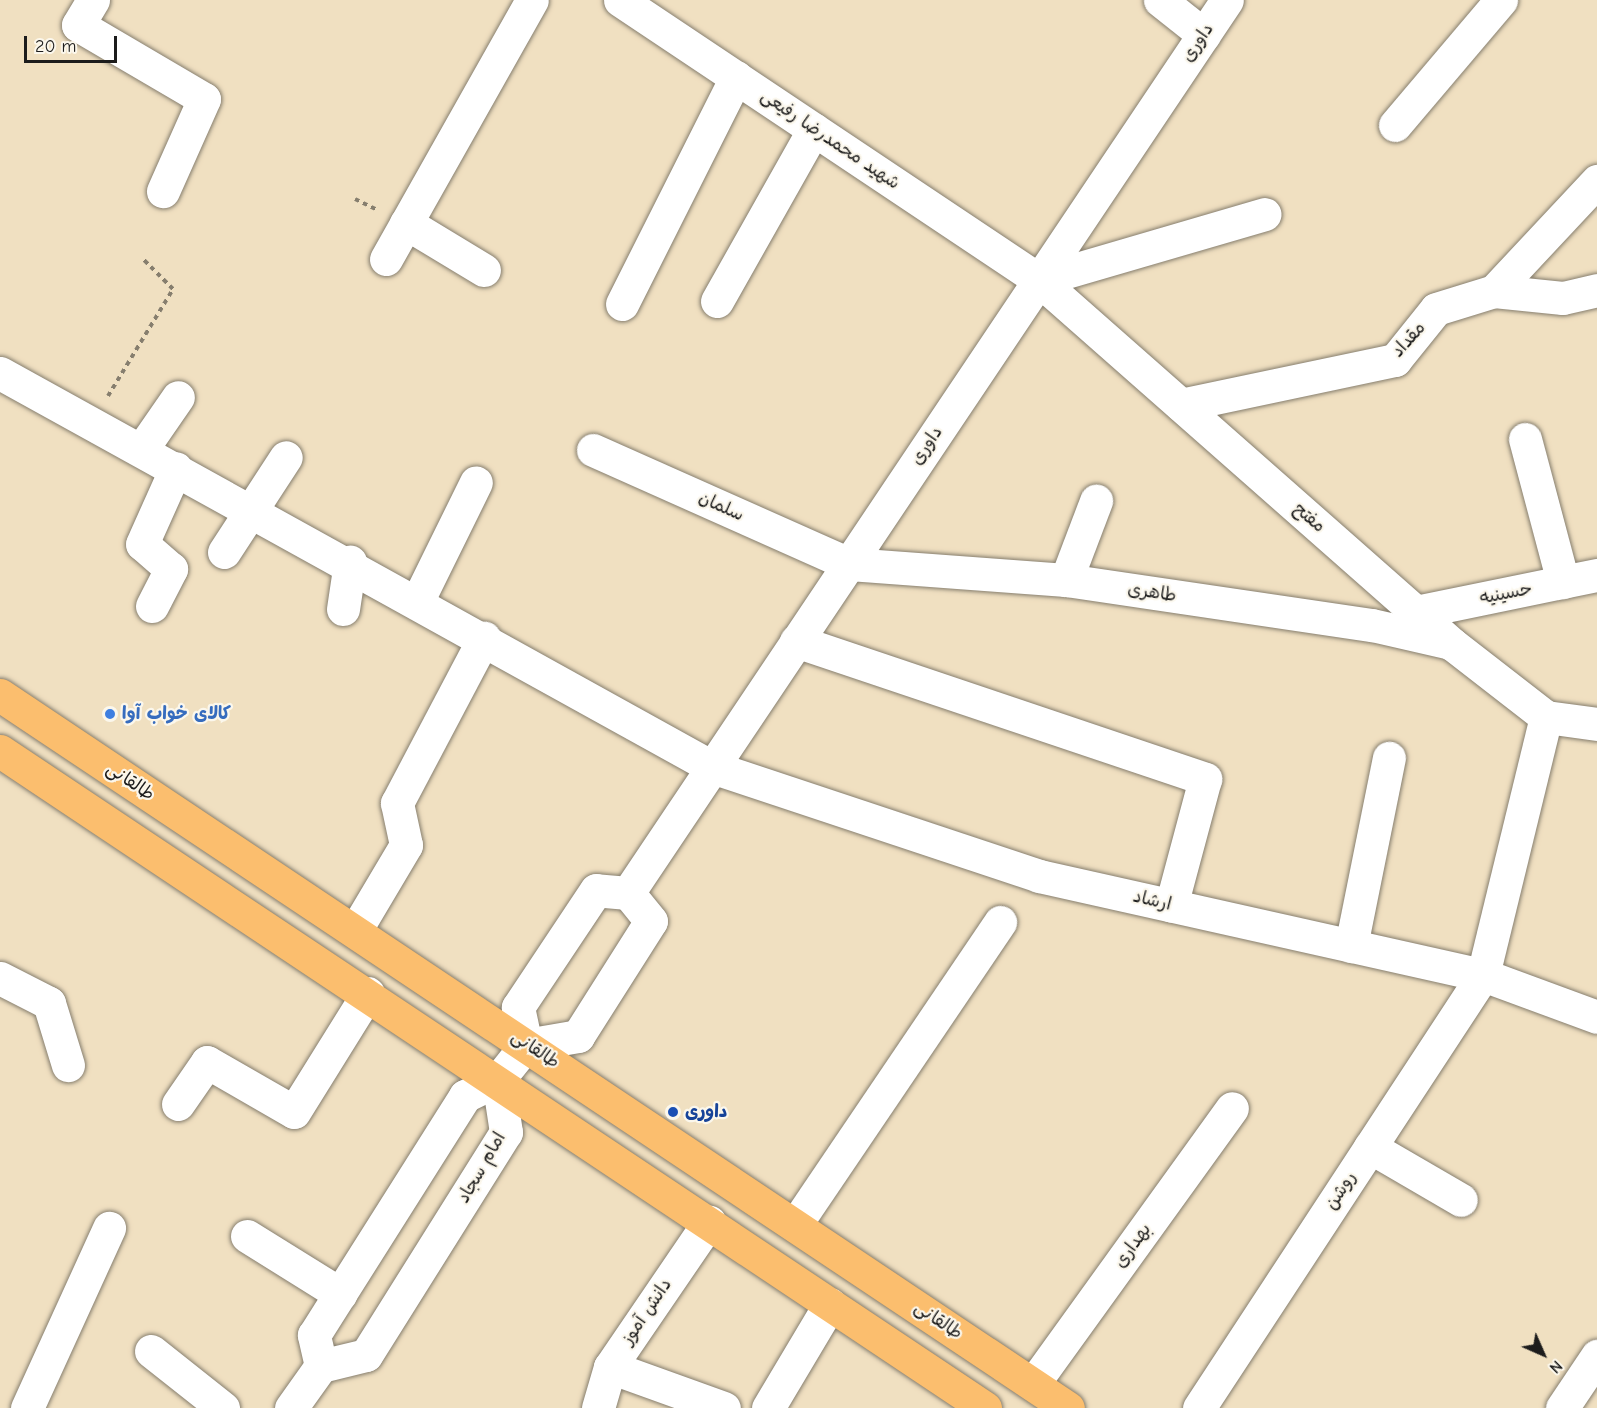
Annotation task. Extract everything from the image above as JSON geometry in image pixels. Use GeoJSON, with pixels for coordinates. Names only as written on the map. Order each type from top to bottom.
{"type":"FeatureCollection","features":[{"type":"Feature","properties":{"kind":"main road","name":"طالقانی"},"geometry":{"type":"LineString","coordinates":[[0,695],[1068,1408]]}},
{"type":"Feature","properties":{"kind":"main road"},"geometry":{"type":"LineString","coordinates":[[0,751],[368,993],[985,1408]]}},
{"type":"Feature","properties":{"kind":"street"},"geometry":{"type":"LineString","coordinates":[[93,0],[78,25],[204,99],[163,191]]}},
{"type":"Feature","properties":{"kind":"street"},"geometry":{"type":"LineString","coordinates":[[386,259],[532,0]]}},
{"type":"Feature","properties":{"kind":"street","name":"شهید محمدرضا رفیعی"},"geometry":{"type":"LineString","coordinates":[[620,0],[1039,280]]}},
{"type":"Feature","properties":{"kind":"street"},"geometry":{"type":"LineString","coordinates":[[1160,0],[1204,35]]}},
{"type":"Feature","properties":{"kind":"street","name":"داوری"},"geometry":{"type":"LineString","coordinates":[[628,893],[1227,0]]}},
{"type":"Feature","properties":{"kind":"street"},"geometry":{"type":"LineString","coordinates":[[1395,124],[1501,0]]}},
{"type":"Feature","properties":{"kind":"street"},"geometry":{"type":"LineString","coordinates":[[622,304],[736,77]]}},
{"type":"Feature","properties":{"kind":"street"},"geometry":{"type":"LineString","coordinates":[[717,300],[814,129]]}},
{"type":"Feature","properties":{"kind":"street"},"geometry":{"type":"LineString","coordinates":[[1494,291],[1597,181]]}},
{"type":"Feature","properties":{"kind":"street"},"geometry":{"type":"LineString","coordinates":[[1039,280],[1265,214]]}},
{"type":"Feature","properties":{"kind":"street"},"geometry":{"type":"LineString","coordinates":[[406,222],[484,270]]}},
{"type":"Feature","properties":{"kind":"street","name":"مفتح"},"geometry":{"type":"LineString","coordinates":[[1039,280],[1452,644],[1546,717]]}},
{"type":"Feature","properties":{"kind":"street","name":"مقداد"},"geometry":{"type":"LineString","coordinates":[[1181,405],[1395,360],[1436,309],[1494,291],[1563,298],[1597,290]]}},
{"type":"Feature","properties":{"kind":"street","name":"ارشاد"},"geometry":{"type":"LineString","coordinates":[[0,373],[350,562],[712,767],[1039,876],[1483,975],[1597,1017]]}},
{"type":"Feature","properties":{"kind":"street"},"geometry":{"type":"LineString","coordinates":[[142,449],[178,397]]}},
{"type":"Feature","properties":{"kind":"street"},"geometry":{"type":"LineString","coordinates":[[1525,439],[1563,582]]}},
{"type":"Feature","properties":{"kind":"street","name":"سلمان"},"geometry":{"type":"LineString","coordinates":[[593,450],[849,564]]}},
{"type":"Feature","properties":{"kind":"street"},"geometry":{"type":"LineString","coordinates":[[224,552],[286,458]]}},
{"type":"Feature","properties":{"kind":"street"},"geometry":{"type":"LineString","coordinates":[[152,606],[171,569],[142,544],[176,468]]}},
{"type":"Feature","properties":{"kind":"street"},"geometry":{"type":"LineString","coordinates":[[418,600],[477,482]]}},
{"type":"Feature","properties":{"kind":"street"},"geometry":{"type":"LineString","coordinates":[[1066,580],[1096,501]]}},
{"type":"Feature","properties":{"kind":"street"},"geometry":{"type":"LineString","coordinates":[[343,609],[350,562]]}},
{"type":"Feature","properties":{"kind":"street","name":"طاهری"},"geometry":{"type":"LineString","coordinates":[[849,564],[1066,580],[1372,625],[1452,644]]}},
{"type":"Feature","properties":{"kind":"street","name":"حسینیه"},"geometry":{"type":"LineString","coordinates":[[1416,612],[1597,575]]}},
{"type":"Feature","properties":{"kind":"street"},"geometry":{"type":"LineString","coordinates":[[355,931],[406,845],[397,803],[484,638]]}},
{"type":"Feature","properties":{"kind":"street"},"geometry":{"type":"LineString","coordinates":[[796,641],[1205,779],[1171,906]]}},
{"type":"Feature","properties":{"kind":"street"},"geometry":{"type":"LineString","coordinates":[[1546,717],[1597,724]]}},
{"type":"Feature","properties":{"kind":"street","name":"روشن"},"geometry":{"type":"LineString","coordinates":[[1199,1408],[1483,975],[1546,717]]}},
{"type":"Feature","properties":{"kind":"street"},"geometry":{"type":"LineString","coordinates":[[1351,946],[1389,758]]}},
{"type":"Feature","properties":{"kind":"street"},"geometry":{"type":"LineString","coordinates":[[291,1408],[321,1366],[314,1335],[465,1096],[498,1080],[526,1044],[578,1036],[651,921],[628,893],[596,890],[518,1007],[526,1044]]}},
{"type":"Feature","properties":{"kind":"street"},"geometry":{"type":"LineString","coordinates":[[795,1225],[1000,922]]}},
{"type":"Feature","properties":{"kind":"street"},"geometry":{"type":"LineString","coordinates":[[0,978],[49,1003],[68,1065]]}},
{"type":"Feature","properties":{"kind":"street"},"geometry":{"type":"LineString","coordinates":[[178,1104],[207,1062],[294,1112],[368,993]]}},
{"type":"Feature","properties":{"kind":"street","name":"امام سجاد"},"geometry":{"type":"LineString","coordinates":[[321,1366],[366,1355],[506,1132],[498,1080]]}},
{"type":"Feature","properties":{"kind":"street","name":"بهداری"},"geometry":{"type":"LineString","coordinates":[[1033,1384],[1232,1108]]}},
{"type":"Feature","properties":{"kind":"street"},"geometry":{"type":"LineString","coordinates":[[1370,1147],[1461,1200]]}},
{"type":"Feature","properties":{"kind":"street","name":"دانش آموز"},"geometry":{"type":"LineString","coordinates":[[598,1408],[610,1367],[709,1222]]}},
{"type":"Feature","properties":{"kind":"street"},"geometry":{"type":"LineString","coordinates":[[27,1408],[109,1228]]}},
{"type":"Feature","properties":{"kind":"street"},"geometry":{"type":"LineString","coordinates":[[247,1236],[340,1294]]}},
{"type":"Feature","properties":{"kind":"street"},"geometry":{"type":"LineString","coordinates":[[768,1408],[830,1304]]}},
{"type":"Feature","properties":{"kind":"street"},"geometry":{"type":"LineString","coordinates":[[151,1351],[223,1408]]}},
{"type":"Feature","properties":{"kind":"street"},"geometry":{"type":"LineString","coordinates":[[1562,1408],[1597,1356]]}},
{"type":"Feature","properties":{"kind":"street"},"geometry":{"type":"LineString","coordinates":[[610,1367],[724,1408]]}},
{"type":"Feature","properties":{"kind":"path"},"geometry":{"type":"LineString","coordinates":[[92,422],[173,289],[142,258]]}},
{"type":"Feature","properties":{"kind":"place","name":"کالای خواب آوا"},"geometry":{"type":"Point","coordinates":[110,714]}},
{"type":"Feature","properties":{"kind":"place","name":"داوری"},"geometry":{"type":"Point","coordinates":[673,1112]}}]}
